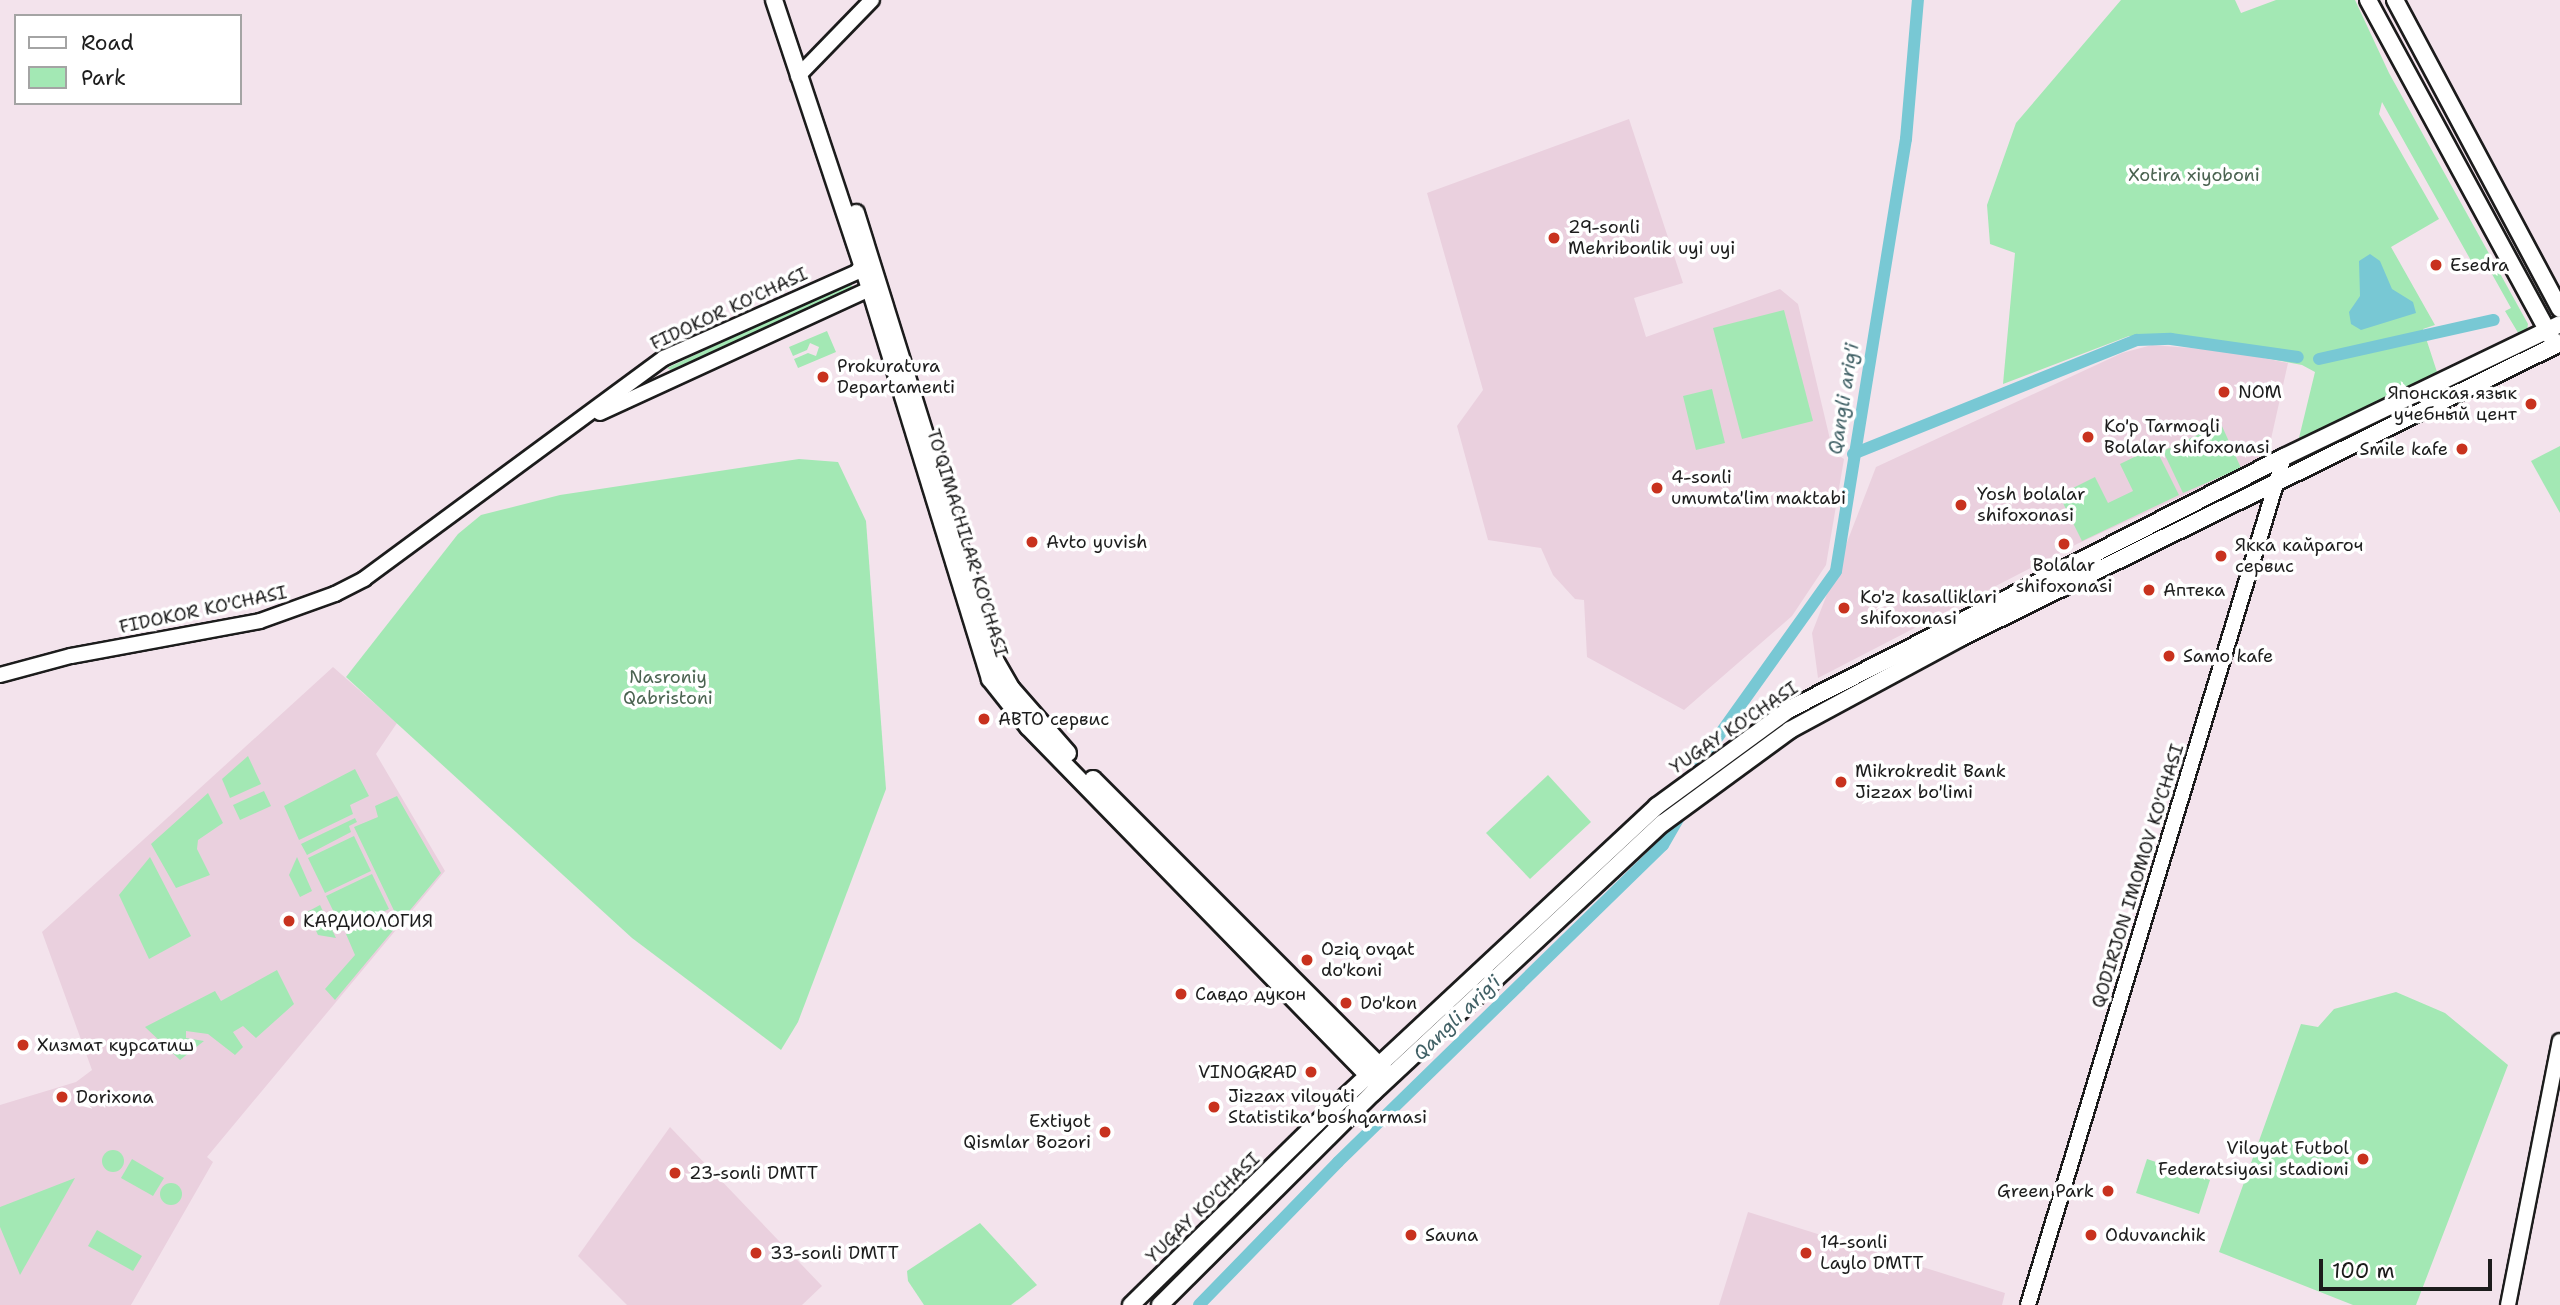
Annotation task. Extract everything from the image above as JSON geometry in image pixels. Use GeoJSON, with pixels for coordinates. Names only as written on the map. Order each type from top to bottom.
{"type":"FeatureCollection","features":[{"type":"Feature","properties":{"kind":"main road","name":"TO'QIMACHILAR KO'CHASI"},"geometry":{"type":"LineString","coordinates":[[774,0],[803,72],[869,264],[1002,674],[1056,741],[1380,1076]]}},
{"type":"Feature","properties":{"kind":"main road","name":"TO'QIMACHILAR KO'CHASI"},"geometry":{"type":"LineString","coordinates":[[785,0],[803,72]]}},
{"type":"Feature","properties":{"kind":"main road"},"geometry":{"type":"LineString","coordinates":[[2368,0],[2553,327],[2558,347]]}},
{"type":"Feature","properties":{"kind":"main road"},"geometry":{"type":"LineString","coordinates":[[2395,0],[2560,309]]}},
{"type":"Feature","properties":{"kind":"main road","name":"TO'QIMACHILAR KO'CHASI"},"geometry":{"type":"LineString","coordinates":[[869,264],[870,289],[990,679],[1037,737],[1380,1076]]}},
{"type":"Feature","properties":{"kind":"main road","name":"YUGAY KO'CHASI"},"geometry":{"type":"LineString","coordinates":[[1160,1305],[1380,1076],[1657,806],[1788,710],[2284,457],[2553,327]]}},
{"type":"Feature","properties":{"kind":"main road","name":"YUGAY KO'CHASI"},"geometry":{"type":"LineString","coordinates":[[1131,1305],[1380,1076],[1663,823],[1790,730],[1906,665],[2279,477],[2558,347]]}},
{"type":"Feature","properties":{"kind":"street"},"geometry":{"type":"LineString","coordinates":[[803,72],[872,0]]}},
{"type":"Feature","properties":{"kind":"street","name":"FIDOKOR KO'CHASI"},"geometry":{"type":"LineString","coordinates":[[0,675],[303,609],[364,579],[664,358],[857,272],[869,264]]}},
{"type":"Feature","properties":{"kind":"street","name":"FIDOKOR KO'CHASI"},"geometry":{"type":"LineString","coordinates":[[571,427],[870,289]]}},
{"type":"Feature","properties":{"kind":"street","name":"QODIRJON IMOMOV KO'CHASI"},"geometry":{"type":"LineString","coordinates":[[2028,1305],[2284,457]]}},
{"type":"Feature","properties":{"kind":"street"},"geometry":{"type":"LineString","coordinates":[[2508,1305],[2560,1041]]}},
{"type":"Feature","properties":{"kind":"shaded area","name":"4-sonli umumta'lim maktabi"},"geometry":{"type":"Polygon","coordinates":[[[1629,119],[1683,283],[1634,298],[1646,337],[1780,289],[1798,304],[1833,452],[1844,459],[1826,565],[1792,616],[1684,710],[1587,657],[1584,600],[1575,599],[1553,575],[1541,548],[1488,540],[1457,426],[1483,390],[1427,193],[1629,119]]]}},
{"type":"Feature","properties":{"kind":"shaded area"},"geometry":{"type":"Polygon","coordinates":[[[2152,345],[2229,351],[2288,363],[2267,457],[2077,544],[1818,678],[1812,633],[1876,467],[2122,353],[2152,345]]]}},
{"type":"Feature","properties":{"kind":"shaded area"},"geometry":{"type":"Polygon","coordinates":[[[333,667],[397,723],[376,754],[445,871],[207,1157],[213,1162],[131,1305],[0,1305],[0,1105],[76,1082],[92,1070],[42,932],[333,667]]]}},
{"type":"Feature","properties":{"kind":"shaded area","name":"23-sonli DMTT"},"geometry":{"type":"Polygon","coordinates":[[[670,1127],[822,1286],[802,1305],[627,1305],[578,1256],[670,1127]]]}},
{"type":"Feature","properties":{"kind":"shaded area","name":"14-sonli Laylo DMTT"},"geometry":{"type":"Polygon","coordinates":[[[1748,1212],[2005,1293],[2002,1305],[1719,1305],[1748,1212]]]}},
{"type":"Feature","properties":{"kind":"green space","name":"Xotira xiyoboni"},"geometry":{"type":"Polygon","coordinates":[[[2121,0],[2235,0],[2241,13],[2276,0],[2355,0],[2389,73],[2528,324],[2527,330],[2520,336],[2505,311],[2511,308],[2488,267],[2474,266],[2382,102],[2379,114],[2439,219],[2391,247],[2435,325],[2423,329],[2437,372],[2298,442],[2315,372],[2302,365],[2129,336],[2003,384],[2015,253],[1990,244],[1987,205],[2016,123],[2121,0]]]}},
{"type":"Feature","properties":{"kind":"green space"},"geometry":{"type":"Polygon","coordinates":[[[850,282],[853,289],[671,370],[667,368],[850,282]]]}},
{"type":"Feature","properties":{"kind":"green space"},"geometry":{"type":"Polygon","coordinates":[[[1784,310],[1813,421],[1742,439],[1713,328],[1784,310]]]}},
{"type":"Feature","properties":{"kind":"green space"},"geometry":{"type":"Polygon","coordinates":[[[827,331],[836,352],[798,368],[794,359],[808,353],[816,356],[819,347],[810,343],[807,350],[793,356],[789,347],[827,331]]]}},
{"type":"Feature","properties":{"kind":"green space"},"geometry":{"type":"Polygon","coordinates":[[[1712,389],[1725,443],[1696,450],[1683,396],[1712,389]]]}},
{"type":"Feature","properties":{"kind":"green space"},"geometry":{"type":"Polygon","coordinates":[[[2221,424],[2241,468],[2183,493],[2163,451],[2221,424]]]}},
{"type":"Feature","properties":{"kind":"green space"},"geometry":{"type":"Polygon","coordinates":[[[2560,446],[2560,513],[2531,461],[2560,446]]]}},
{"type":"Feature","properties":{"kind":"green space"},"geometry":{"type":"Polygon","coordinates":[[[2155,447],[2179,495],[2082,541],[2059,495],[2095,477],[2108,503],[2133,491],[2120,464],[2155,447]]]}},
{"type":"Feature","properties":{"kind":"green space","name":"Nasroniy Qabristoni"},"geometry":{"type":"Polygon","coordinates":[[[799,459],[838,462],[866,521],[886,789],[798,1022],[781,1050],[632,938],[346,677],[458,534],[481,515],[560,495],[799,459]]]}},
{"type":"Feature","properties":{"kind":"green space"},"geometry":{"type":"Polygon","coordinates":[[[248,756],[261,784],[230,798],[222,779],[248,756]]]}},
{"type":"Feature","properties":{"kind":"green space"},"geometry":{"type":"Polygon","coordinates":[[[355,769],[369,796],[350,805],[353,814],[299,840],[284,806],[355,769]]]}},
{"type":"Feature","properties":{"kind":"green space"},"geometry":{"type":"Polygon","coordinates":[[[1548,775],[1591,822],[1530,879],[1486,833],[1548,775]]]}},
{"type":"Feature","properties":{"kind":"green space"},"geometry":{"type":"Polygon","coordinates":[[[264,791],[271,806],[240,820],[233,805],[264,791]]]}},
{"type":"Feature","properties":{"kind":"green space"},"geometry":{"type":"Polygon","coordinates":[[[208,793],[223,823],[198,840],[197,849],[210,875],[176,888],[151,844],[208,793]]]}},
{"type":"Feature","properties":{"kind":"green space"},"geometry":{"type":"Polygon","coordinates":[[[397,796],[441,873],[335,1000],[325,989],[355,955],[346,934],[392,913],[398,919],[354,827],[378,817],[375,806],[397,796]]]}},
{"type":"Feature","properties":{"kind":"green space"},"geometry":{"type":"Polygon","coordinates":[[[355,818],[357,822],[349,826],[351,832],[307,855],[301,844],[355,818]]]}},
{"type":"Feature","properties":{"kind":"green space"},"geometry":{"type":"Polygon","coordinates":[[[354,836],[371,871],[325,893],[308,858],[354,836]]]}},
{"type":"Feature","properties":{"kind":"green space"},"geometry":{"type":"Polygon","coordinates":[[[150,857],[191,936],[149,959],[119,895],[150,857]]]}},
{"type":"Feature","properties":{"kind":"green space"},"geometry":{"type":"Polygon","coordinates":[[[297,857],[312,891],[300,897],[289,875],[297,857]]]}},
{"type":"Feature","properties":{"kind":"green space"},"geometry":{"type":"Polygon","coordinates":[[[372,874],[389,909],[343,931],[326,896],[372,874]]]}},
{"type":"Feature","properties":{"kind":"green space"},"geometry":{"type":"Polygon","coordinates":[[[320,905],[336,938],[318,935],[307,912],[320,905]]]}},
{"type":"Feature","properties":{"kind":"green space"},"geometry":{"type":"Polygon","coordinates":[[[277,970],[294,1004],[256,1038],[243,1026],[233,1032],[243,1047],[235,1055],[208,1034],[186,1031],[186,1038],[204,1041],[180,1060],[145,1027],[215,991],[221,1001],[277,970]]]}},
{"type":"Feature","properties":{"kind":"green space","name":"Viloyat Futbol Federatsiyasi stadioni"},"geometry":{"type":"Polygon","coordinates":[[[2396,992],[2445,1013],[2508,1065],[2416,1305],[2353,1305],[2219,1252],[2301,1024],[2318,1027],[2334,1009],[2396,992]]]}},
{"type":"Feature","properties":{"kind":"green space"},"geometry":{"type":"Polygon","coordinates":[[[113,1150],[121,1153],[124,1161],[121,1169],[113,1172],[105,1169],[102,1161],[105,1153],[113,1150]]]}},
{"type":"Feature","properties":{"kind":"green space"},"geometry":{"type":"Polygon","coordinates":[[[132,1159],[164,1178],[153,1196],[121,1178],[132,1159]]]}},
{"type":"Feature","properties":{"kind":"green space"},"geometry":{"type":"Polygon","coordinates":[[[2147,1159],[2210,1180],[2199,1214],[2136,1193],[2147,1159]]]}},
{"type":"Feature","properties":{"kind":"green space"},"geometry":{"type":"Polygon","coordinates":[[[75,1178],[20,1275],[0,1227],[0,1207],[75,1178]]]}},
{"type":"Feature","properties":{"kind":"green space"},"geometry":{"type":"Polygon","coordinates":[[[171,1183],[179,1186],[182,1194],[179,1202],[171,1205],[163,1202],[160,1194],[163,1186],[171,1183]]]}},
{"type":"Feature","properties":{"kind":"green space"},"geometry":{"type":"Polygon","coordinates":[[[980,1223],[1037,1285],[1011,1305],[924,1305],[908,1281],[907,1271],[980,1223]]]}},
{"type":"Feature","properties":{"kind":"green space"},"geometry":{"type":"Polygon","coordinates":[[[97,1230],[142,1256],[133,1271],[88,1246],[97,1230]]]}},
{"type":"Feature","properties":{"kind":"water"},"geometry":{"type":"Polygon","coordinates":[[[2370,254],[2380,261],[2392,289],[2413,302],[2416,313],[2361,330],[2351,324],[2349,312],[2360,296],[2359,261],[2370,254]]]}},
{"type":"Feature","properties":{"kind":"waterway","name":"Qangli arig'i"},"geometry":{"type":"LineString","coordinates":[[1700,762],[1836,571],[1906,139],[1918,0]]}},
{"type":"Feature","properties":{"kind":"waterway"},"geometry":{"type":"LineString","coordinates":[[2319,359],[2494,320]]}},
{"type":"Feature","properties":{"kind":"waterway"},"geometry":{"type":"LineString","coordinates":[[1853,454],[2137,340],[2171,339],[2298,357]]}},
{"type":"Feature","properties":{"kind":"waterway","name":"Qangli arig'i"},"geometry":{"type":"LineString","coordinates":[[1199,1305],[1338,1162],[1663,845],[1680,816]]}},
{"type":"Feature","properties":{"kind":"place","name":"29-sonli Mehribonlik uyi uyi"},"geometry":{"type":"Point","coordinates":[1554,238]}},
{"type":"Feature","properties":{"kind":"place","name":"Esedra"},"geometry":{"type":"Point","coordinates":[2436,265]}},
{"type":"Feature","properties":{"kind":"place","name":"Prokuratura Departamenti"},"geometry":{"type":"Point","coordinates":[823,377]}},
{"type":"Feature","properties":{"kind":"place","name":"NOM"},"geometry":{"type":"Point","coordinates":[2224,392]}},
{"type":"Feature","properties":{"kind":"place","name":"Японская язык учебный цент"},"geometry":{"type":"Point","coordinates":[2531,404]}},
{"type":"Feature","properties":{"kind":"place","name":"Ko'p Tarmoqli Bolalar shifoxonasi"},"geometry":{"type":"Point","coordinates":[2088,437]}},
{"type":"Feature","properties":{"kind":"place","name":"Smile kafe"},"geometry":{"type":"Point","coordinates":[2462,449]}},
{"type":"Feature","properties":{"kind":"place","name":"4-sonli umumta'lim maktabi"},"geometry":{"type":"Point","coordinates":[1657,488]}},
{"type":"Feature","properties":{"kind":"place","name":"Yosh bolalar shifoxonasi"},"geometry":{"type":"Point","coordinates":[1961,505]}},
{"type":"Feature","properties":{"kind":"place","name":"Avto yuvish"},"geometry":{"type":"Point","coordinates":[1032,542]}},
{"type":"Feature","properties":{"kind":"place","name":"Bolalar shifoxonasi"},"geometry":{"type":"Point","coordinates":[2064,544]}},
{"type":"Feature","properties":{"kind":"place","name":"Якка кайрагоч сервис"},"geometry":{"type":"Point","coordinates":[2221,556]}},
{"type":"Feature","properties":{"kind":"place","name":"Аптека"},"geometry":{"type":"Point","coordinates":[2149,590]}},
{"type":"Feature","properties":{"kind":"place","name":"Ko'z kasalliklari shifoxonasi"},"geometry":{"type":"Point","coordinates":[1844,608]}},
{"type":"Feature","properties":{"kind":"place","name":"Samo kafe"},"geometry":{"type":"Point","coordinates":[2169,656]}},
{"type":"Feature","properties":{"kind":"place","name":"АВТО сервис"},"geometry":{"type":"Point","coordinates":[984,719]}},
{"type":"Feature","properties":{"kind":"place","name":"Mikrokredit Bank Jizzax bo'limi"},"geometry":{"type":"Point","coordinates":[1841,782]}},
{"type":"Feature","properties":{"kind":"place","name":"КАРДИОЛОГИЯ"},"geometry":{"type":"Point","coordinates":[289,921]}},
{"type":"Feature","properties":{"kind":"place","name":"Oziq ovqat do'koni"},"geometry":{"type":"Point","coordinates":[1307,960]}},
{"type":"Feature","properties":{"kind":"place","name":"Cавдо дукон"},"geometry":{"type":"Point","coordinates":[1181,994]}},
{"type":"Feature","properties":{"kind":"place","name":"Do'kon"},"geometry":{"type":"Point","coordinates":[1346,1003]}},
{"type":"Feature","properties":{"kind":"place","name":"Хизмат курсатиш"},"geometry":{"type":"Point","coordinates":[23,1045]}},
{"type":"Feature","properties":{"kind":"place","name":"VINOGRAD"},"geometry":{"type":"Point","coordinates":[1311,1072]}},
{"type":"Feature","properties":{"kind":"place","name":"Dorixona"},"geometry":{"type":"Point","coordinates":[62,1097]}},
{"type":"Feature","properties":{"kind":"place","name":"Jizzax viloyati Statistika boshqarmasi"},"geometry":{"type":"Point","coordinates":[1214,1107]}},
{"type":"Feature","properties":{"kind":"place","name":"Extiyot Qismlar Bozori"},"geometry":{"type":"Point","coordinates":[1105,1132]}},
{"type":"Feature","properties":{"kind":"place","name":"Viloyat Futbol Federatsiyasi stadioni"},"geometry":{"type":"Point","coordinates":[2363,1159]}},
{"type":"Feature","properties":{"kind":"place","name":"23-sonli DMTT"},"geometry":{"type":"Point","coordinates":[675,1173]}},
{"type":"Feature","properties":{"kind":"place","name":"Green Park"},"geometry":{"type":"Point","coordinates":[2108,1191]}},
{"type":"Feature","properties":{"kind":"place","name":"Sauna"},"geometry":{"type":"Point","coordinates":[1411,1235]}},
{"type":"Feature","properties":{"kind":"place","name":"Oduvanchik"},"geometry":{"type":"Point","coordinates":[2091,1235]}},
{"type":"Feature","properties":{"kind":"place","name":"33-sonli DMTT"},"geometry":{"type":"Point","coordinates":[756,1253]}},
{"type":"Feature","properties":{"kind":"place","name":"14-sonli Laylo DMTT"},"geometry":{"type":"Point","coordinates":[1806,1253]}}]}
